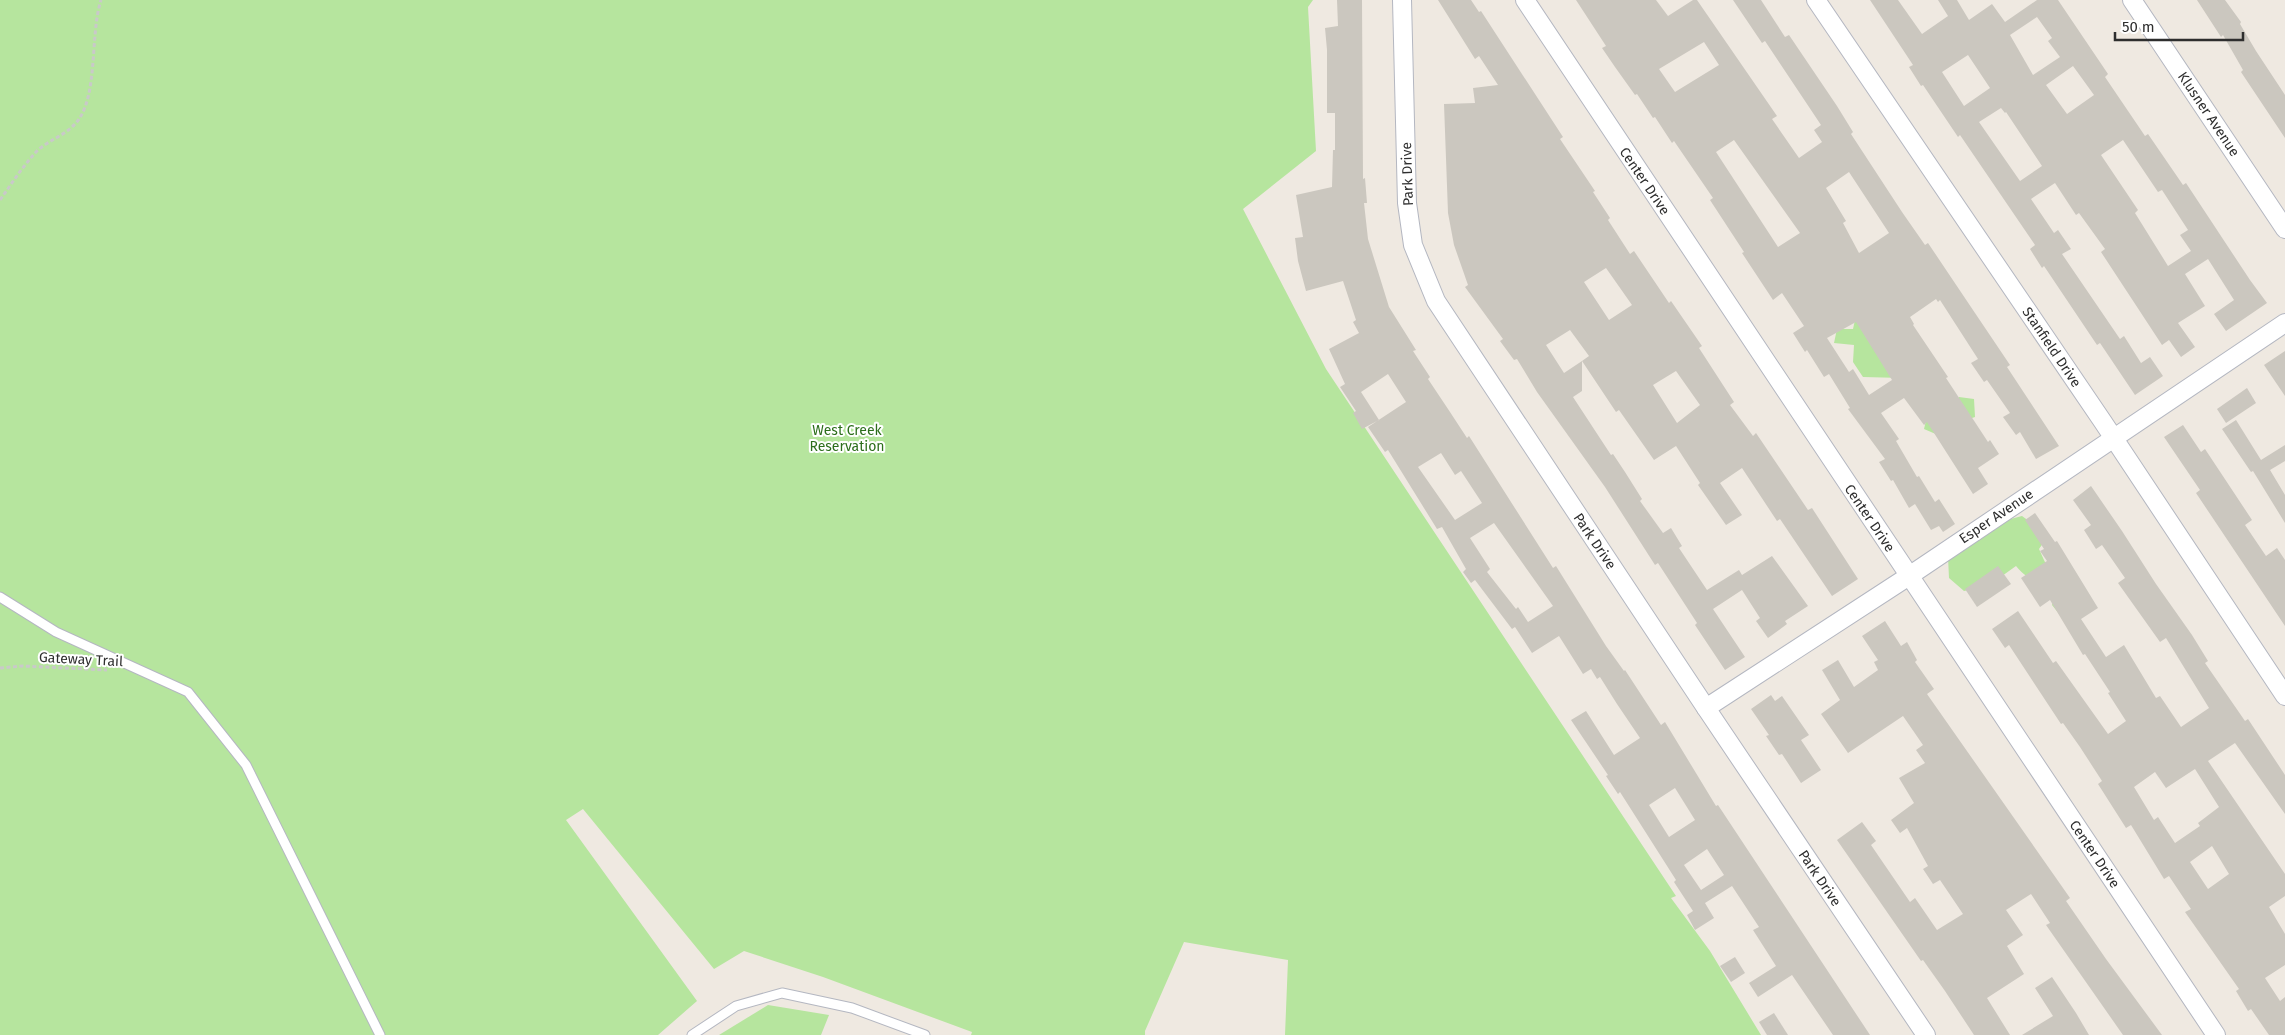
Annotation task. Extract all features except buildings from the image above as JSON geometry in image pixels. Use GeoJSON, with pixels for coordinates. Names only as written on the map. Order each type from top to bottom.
{"type":"FeatureCollection","features":[{"type":"Feature","properties":{"kind":"street","name":"Park Drive"},"geometry":{"type":"LineString","coordinates":[[1402,0],[1407,203],[1414,245],[1436,301],[1926,1035]]}},
{"type":"Feature","properties":{"kind":"street","name":"Center Drive"},"geometry":{"type":"LineString","coordinates":[[1525,0],[2216,1035]]}},
{"type":"Feature","properties":{"kind":"street","name":"Stanfield Drive"},"geometry":{"type":"LineString","coordinates":[[1816,0],[2285,696]]}},
{"type":"Feature","properties":{"kind":"street","name":"Klusner Avenue"},"geometry":{"type":"LineString","coordinates":[[2132,0],[2285,229]]}},
{"type":"Feature","properties":{"kind":"street","name":"Esper Avenue"},"geometry":{"type":"LineString","coordinates":[[1706,708],[1909,576],[2285,323]]}},
{"type":"Feature","properties":{"kind":"lane"},"geometry":{"type":"LineString","coordinates":[[0,597],[56,632],[188,692],[246,765],[380,1035]]}},
{"type":"Feature","properties":{"kind":"lane"},"geometry":{"type":"LineString","coordinates":[[692,1035],[736,1006],[782,993],[852,1008],[925,1035]]}},
{"type":"Feature","properties":{"kind":"path"},"geometry":{"type":"LineString","coordinates":[[0,200],[37,151],[80,119],[90,87],[96,18],[101,0]]}},
{"type":"Feature","properties":{"kind":"path","name":"Gateway Trail"},"geometry":{"type":"LineString","coordinates":[[0,668],[23,666],[110,670]]}},
{"type":"Feature","properties":{"kind":"green space","name":"West Creek Reservation"},"geometry":{"type":"Polygon","coordinates":[[[0,0],[1313,0],[1308,7],[1316,151],[1243,209],[1326,369],[1676,896],[1671,898],[1710,951],[1761,1035],[1285,1035],[1288,960],[1184,942],[1145,1031],[1145,1035],[971,1035],[972,1032],[823,977],[744,951],[714,969],[583,809],[566,820],[697,1001],[658,1035],[0,1035],[0,0]]]}},
{"type":"Feature","properties":{"kind":"green space"},"geometry":{"type":"Polygon","coordinates":[[[1857,311],[1949,409],[1959,397],[1974,399],[1975,417],[1957,423],[1938,435],[1924,429],[1930,404],[1903,378],[1863,377],[1853,362],[1854,345],[1834,343],[1837,329],[1853,329],[1857,311]]]}},
{"type":"Feature","properties":{"kind":"green space"},"geometry":{"type":"Polygon","coordinates":[[[2022,516],[2040,529],[2046,539],[2039,549],[2052,573],[2062,580],[2077,585],[2082,595],[2067,594],[2073,607],[2072,618],[2060,615],[2052,605],[2056,592],[2043,592],[2043,580],[2028,576],[2016,566],[1988,586],[1964,591],[1949,578],[1948,557],[2003,521],[2022,516]]]}},
{"type":"Feature","properties":{"kind":"green space"},"geometry":{"type":"Polygon","coordinates":[[[768,1005],[829,1015],[821,1035],[719,1035],[768,1005]]]}}]}
